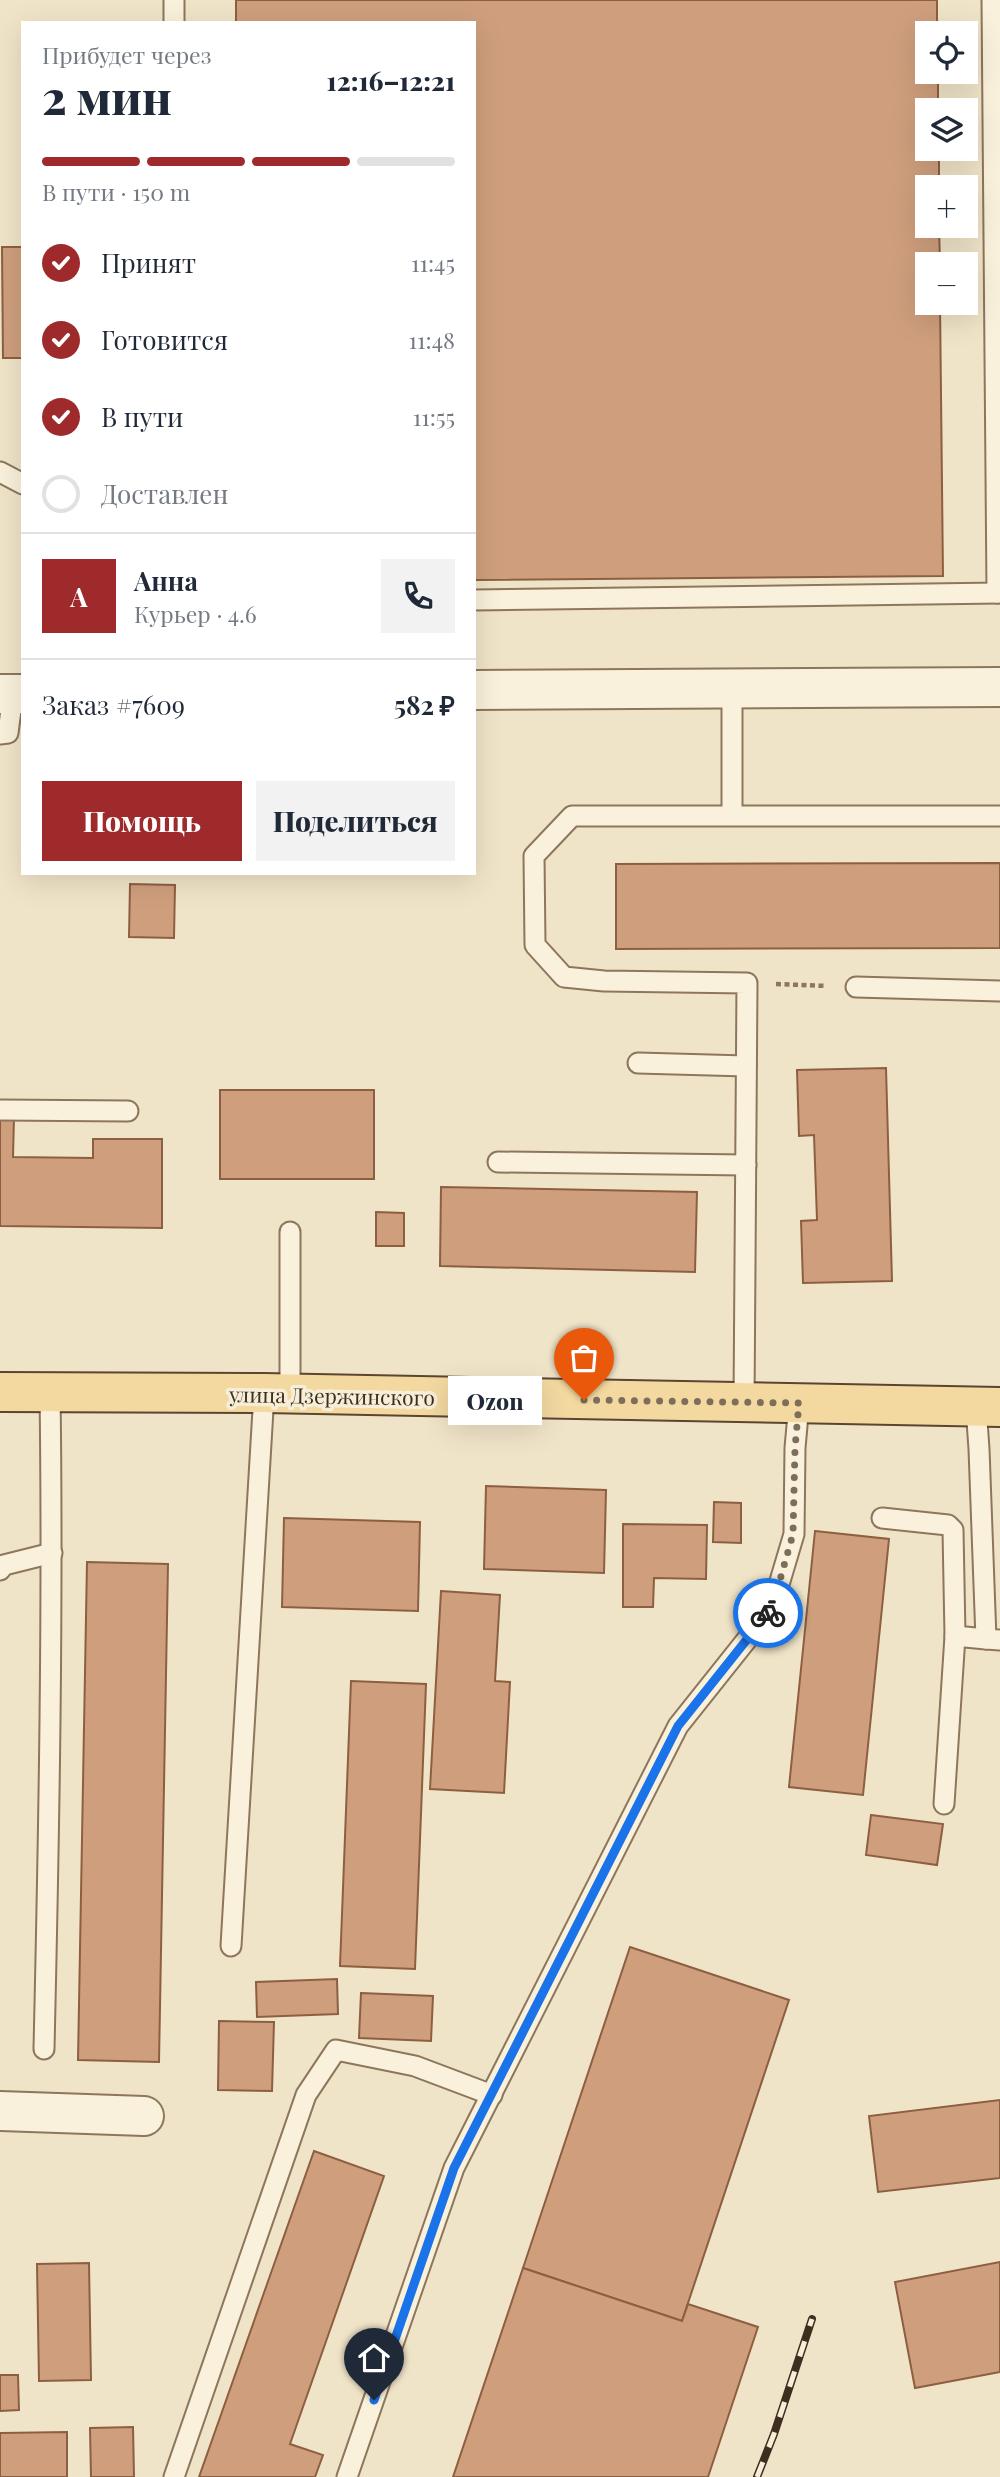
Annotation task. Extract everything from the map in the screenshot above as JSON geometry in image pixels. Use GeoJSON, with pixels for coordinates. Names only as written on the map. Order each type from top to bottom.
{"type":"FeatureCollection","features":[{"type":"Feature","properties":{"kind":"main road","name":"улица Дзержинского"},"geometry":{"type":"LineString","coordinates":[[0,1392],[277,1393],[988,1407]]}},
{"type":"Feature","properties":{"kind":"street"},"geometry":{"type":"LineString","coordinates":[[476,690],[1000,687]]}},
{"type":"Feature","properties":{"kind":"street"},"geometry":{"type":"LineString","coordinates":[[0,2111],[144,2116]]}},
{"type":"Feature","properties":{"kind":"lane"},"geometry":{"type":"LineString","coordinates":[[174,0],[174,21]]}},
{"type":"Feature","properties":{"kind":"lane"},"geometry":{"type":"LineString","coordinates":[[476,600],[999,593],[992,0]]}},
{"type":"Feature","properties":{"kind":"lane"},"geometry":{"type":"LineString","coordinates":[[0,472],[21,483]]}},
{"type":"Feature","properties":{"kind":"lane"},"geometry":{"type":"LineString","coordinates":[[732,687],[732,814]]}},
{"type":"Feature","properties":{"kind":"lane"},"geometry":{"type":"LineString","coordinates":[[0,734],[8,733],[12,694]]}},
{"type":"Feature","properties":{"kind":"lane"},"geometry":{"type":"LineString","coordinates":[[744,1403],[747,983],[604,981],[564,977],[536,945],[534,856],[572,816],[1000,816]]}},
{"type":"Feature","properties":{"kind":"lane"},"geometry":{"type":"LineString","coordinates":[[856,987],[1000,991]]}},
{"type":"Feature","properties":{"kind":"lane"},"geometry":{"type":"LineString","coordinates":[[638,1063],[746,1066]]}},
{"type":"Feature","properties":{"kind":"lane"},"geometry":{"type":"LineString","coordinates":[[0,1110],[128,1111]]}},
{"type":"Feature","properties":{"kind":"lane"},"geometry":{"type":"LineString","coordinates":[[498,1162],[746,1165]]}},
{"type":"Feature","properties":{"kind":"lane"},"geometry":{"type":"LineString","coordinates":[[231,1946],[290,1232]]}},
{"type":"Feature","properties":{"kind":"lane"},"geometry":{"type":"LineString","coordinates":[[44,2049],[52,1553],[50,1392]]}},
{"type":"Feature","properties":{"kind":"lane"},"geometry":{"type":"LineString","coordinates":[[347,2477],[454,2168],[678,1726],[772,1608],[793,1534],[799,1403]]}},
{"type":"Feature","properties":{"kind":"lane"},"geometry":{"type":"LineString","coordinates":[[955,1636],[993,1639],[979,1450],[988,1407]]}},
{"type":"Feature","properties":{"kind":"lane"},"geometry":{"type":"LineString","coordinates":[[882,1518],[948,1525],[953,1530],[955,1636],[944,1804]]}},
{"type":"Feature","properties":{"kind":"lane"},"geometry":{"type":"LineString","coordinates":[[0,1570],[4,1565],[52,1553]]}},
{"type":"Feature","properties":{"kind":"lane"},"geometry":{"type":"LineString","coordinates":[[174,2477],[306,2095],[337,2050],[415,2066],[492,2095]]}},
{"type":"Feature","properties":{"kind":"path"},"geometry":{"type":"LineString","coordinates":[[747,983],[856,987]]}},
{"type":"Feature","properties":{"kind":"building"},"geometry":{"type":"Polygon","coordinates":[[[236,0],[937,0],[937,21],[915,21],[915,84],[938,84],[938,98],[915,98],[915,161],[939,161],[939,175],[915,175],[915,238],[939,238],[940,252],[915,252],[915,315],[940,315],[943,576],[476,580],[476,21],[236,21],[236,0]]]}},
{"type":"Feature","properties":{"kind":"building"},"geometry":{"type":"Polygon","coordinates":[[[2,247],[21,247],[21,358],[3,358],[2,247]]]}},
{"type":"Feature","properties":{"kind":"building"},"geometry":{"type":"Polygon","coordinates":[[[1000,863],[1000,948],[616,949],[616,864],[1000,863]]]}},
{"type":"Feature","properties":{"kind":"building"},"geometry":{"type":"Polygon","coordinates":[[[130,884],[175,885],[174,938],[129,937],[130,884]]]}},
{"type":"Feature","properties":{"kind":"building"},"geometry":{"type":"Polygon","coordinates":[[[886,1068],[892,1281],[803,1283],[801,1221],[817,1220],[814,1135],[799,1136],[797,1070],[886,1068]]]}},
{"type":"Feature","properties":{"kind":"building"},"geometry":{"type":"Polygon","coordinates":[[[220,1090],[374,1090],[374,1179],[220,1179],[220,1090]]]}},
{"type":"Feature","properties":{"kind":"building"},"geometry":{"type":"Polygon","coordinates":[[[0,1117],[14,1117],[13,1157],[93,1158],[93,1139],[162,1139],[162,1228],[0,1226],[0,1117]]]}},
{"type":"Feature","properties":{"kind":"building"},"geometry":{"type":"Polygon","coordinates":[[[441,1187],[697,1192],[695,1272],[440,1266],[441,1187]]]}},
{"type":"Feature","properties":{"kind":"building"},"geometry":{"type":"Polygon","coordinates":[[[376,1212],[404,1213],[404,1246],[376,1246],[376,1212]]]}},
{"type":"Feature","properties":{"kind":"building"},"geometry":{"type":"Polygon","coordinates":[[[486,1486],[606,1490],[604,1573],[484,1569],[486,1486]]]}},
{"type":"Feature","properties":{"kind":"building"},"geometry":{"type":"Polygon","coordinates":[[[714,1502],[741,1503],[741,1543],[713,1542],[714,1502]]]}},
{"type":"Feature","properties":{"kind":"building"},"geometry":{"type":"Polygon","coordinates":[[[284,1518],[420,1522],[418,1611],[282,1607],[284,1518]]]}},
{"type":"Feature","properties":{"kind":"building"},"geometry":{"type":"Polygon","coordinates":[[[623,1524],[707,1525],[706,1579],[654,1578],[653,1607],[623,1607],[623,1524]]]}},
{"type":"Feature","properties":{"kind":"building"},"geometry":{"type":"Polygon","coordinates":[[[815,1531],[889,1539],[863,1795],[789,1787],[815,1531]]]}},
{"type":"Feature","properties":{"kind":"building"},"geometry":{"type":"Polygon","coordinates":[[[87,1562],[168,1564],[159,2062],[78,2060],[87,1562]]]}},
{"type":"Feature","properties":{"kind":"building"},"geometry":{"type":"Polygon","coordinates":[[[441,1591],[500,1595],[495,1681],[510,1682],[504,1793],[430,1789],[441,1591]]]}},
{"type":"Feature","properties":{"kind":"building"},"geometry":{"type":"Polygon","coordinates":[[[351,1681],[426,1684],[415,1969],[340,1966],[351,1681]]]}},
{"type":"Feature","properties":{"kind":"building"},"geometry":{"type":"Polygon","coordinates":[[[871,1815],[943,1824],[937,1865],[866,1855],[871,1815]]]}},
{"type":"Feature","properties":{"kind":"building"},"geometry":{"type":"Polygon","coordinates":[[[630,1947],[789,2000],[682,2321],[523,2268],[630,1947]]]}},
{"type":"Feature","properties":{"kind":"building"},"geometry":{"type":"Polygon","coordinates":[[[337,1979],[338,2014],[257,2017],[256,1982],[337,1979]]]}},
{"type":"Feature","properties":{"kind":"building"},"geometry":{"type":"Polygon","coordinates":[[[361,1993],[433,1996],[431,2041],[359,2038],[361,1993]]]}},
{"type":"Feature","properties":{"kind":"building"},"geometry":{"type":"Polygon","coordinates":[[[219,2021],[274,2022],[272,2091],[218,2090],[219,2021]]]}},
{"type":"Feature","properties":{"kind":"building"},"geometry":{"type":"Polygon","coordinates":[[[1000,2100],[1000,2178],[878,2192],[869,2116],[1000,2100]]]}},
{"type":"Feature","properties":{"kind":"building"},"geometry":{"type":"Polygon","coordinates":[[[314,2151],[384,2176],[290,2444],[323,2455],[315,2477],[199,2477],[314,2151]]]}},
{"type":"Feature","properties":{"kind":"building"},"geometry":{"type":"Polygon","coordinates":[[[1000,2262],[1000,2372],[915,2388],[895,2282],[1000,2262]]]}},
{"type":"Feature","properties":{"kind":"building"},"geometry":{"type":"Polygon","coordinates":[[[89,2263],[91,2380],[39,2381],[37,2264],[89,2263]]]}},
{"type":"Feature","properties":{"kind":"building"},"geometry":{"type":"Polygon","coordinates":[[[523,2268],[682,2321],[688,2304],[758,2327],[708,2477],[453,2477],[523,2268]]]}},
{"type":"Feature","properties":{"kind":"building"},"geometry":{"type":"Polygon","coordinates":[[[0,2375],[18,2375],[19,2410],[0,2411],[0,2375]]]}},
{"type":"Feature","properties":{"kind":"building"},"geometry":{"type":"Polygon","coordinates":[[[133,2427],[134,2477],[91,2477],[90,2428],[133,2427]]]}},
{"type":"Feature","properties":{"kind":"building"},"geometry":{"type":"Polygon","coordinates":[[[67,2432],[67,2477],[0,2477],[0,2433],[67,2432]]]}},
{"type":"Feature","properties":{"kind":"railway"},"geometry":{"type":"LineString","coordinates":[[757,2477],[812,2319]]}},
{"type":"Feature","properties":{"kind":"way so far"},"geometry":{"type":"LineString","coordinates":[[584,1400],[799,1403],[793,1534],[772,1608],[768,1613]]}},
{"type":"Feature","properties":{"kind":"place","name":"Ozon"},"geometry":{"type":"Point","coordinates":[584,1400]}},
{"type":"Feature","properties":{"kind":"route"},"geometry":{"type":"LineString","coordinates":[[374,2400],[454,2168],[678,1726],[768,1613]]}}]}
